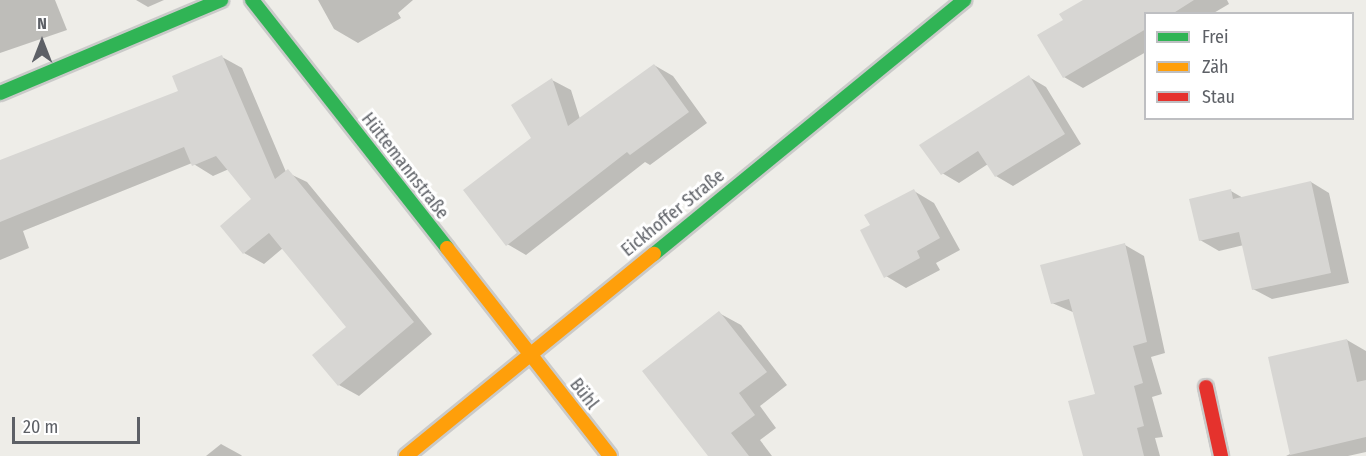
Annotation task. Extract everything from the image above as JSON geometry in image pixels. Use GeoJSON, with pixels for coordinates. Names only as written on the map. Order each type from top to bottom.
{"type":"FeatureCollection","features":[{"type":"Feature","properties":{"kind":"street"},"geometry":{"type":"LineString","coordinates":[[0,93],[221,0]]}},
{"type":"Feature","properties":{"kind":"street","name":"Hüttemannstraße"},"geometry":{"type":"LineString","coordinates":[[252,0],[529,354]]}},
{"type":"Feature","properties":{"kind":"street","name":"Eickhoffer Straße"},"geometry":{"type":"LineString","coordinates":[[406,456],[964,0]]}},
{"type":"Feature","properties":{"kind":"street","name":"Bühl"},"geometry":{"type":"LineString","coordinates":[[529,354],[610,456]]}},
{"type":"Feature","properties":{"kind":"street"},"geometry":{"type":"LineString","coordinates":[[1206,387],[1221,456]]}},
{"type":"Feature","properties":{"kind":"building"},"geometry":{"type":"Polygon","coordinates":[[[1083,0],[1194,0],[1175,12],[1144,12],[1144,30],[1063,78],[1037,35],[1063,20],[1059,14],[1083,0]]]}},
{"type":"Feature","properties":{"kind":"building"},"geometry":{"type":"Polygon","coordinates":[[[222,55],[275,179],[288,169],[414,322],[338,386],[312,355],[346,327],[269,233],[243,254],[220,226],[251,199],[216,156],[192,166],[184,147],[0,222],[0,160],[178,91],[172,76],[222,55]]]}},
{"type":"Feature","properties":{"kind":"building"},"geometry":{"type":"Polygon","coordinates":[[[654,64],[689,112],[630,155],[627,152],[506,246],[463,190],[531,138],[511,105],[552,78],[568,126],[654,64]]]}},
{"type":"Feature","properties":{"kind":"building"},"geometry":{"type":"Polygon","coordinates":[[[1029,75],[1065,134],[995,177],[978,151],[941,175],[919,145],[1029,75]]]}},
{"type":"Feature","properties":{"kind":"building"},"geometry":{"type":"Polygon","coordinates":[[[1311,181],[1331,273],[1252,290],[1239,232],[1199,241],[1189,199],[1231,189],[1233,199],[1311,181]]]}},
{"type":"Feature","properties":{"kind":"building"},"geometry":{"type":"Polygon","coordinates":[[[914,189],[940,238],[917,251],[920,258],[884,278],[860,230],[870,225],[864,215],[914,189]]]}},
{"type":"Feature","properties":{"kind":"building"},"geometry":{"type":"Polygon","coordinates":[[[1125,243],[1147,342],[1133,346],[1143,383],[1134,386],[1144,426],[1137,428],[1144,456],[1083,456],[1068,401],[1095,394],[1069,299],[1051,304],[1040,265],[1125,243]]]}},
{"type":"Feature","properties":{"kind":"building"},"geometry":{"type":"Polygon","coordinates":[[[719,311],[767,372],[739,393],[755,415],[731,433],[749,456],[708,456],[642,371],[719,311]]]}},
{"type":"Feature","properties":{"kind":"building"},"geometry":{"type":"Polygon","coordinates":[[[1347,339],[1357,382],[1366,380],[1366,437],[1290,455],[1268,357],[1347,339]]]}},
{"type":"Feature","properties":{"kind":"traffic: fast"},"geometry":{"type":"LineString","coordinates":[[0,93],[221,0]]}},
{"type":"Feature","properties":{"kind":"traffic: fast"},"geometry":{"type":"LineString","coordinates":[[252,0],[447,248]]}},
{"type":"Feature","properties":{"kind":"traffic: fast"},"geometry":{"type":"LineString","coordinates":[[654,254],[964,0]]}},
{"type":"Feature","properties":{"kind":"traffic: slow"},"geometry":{"type":"LineString","coordinates":[[447,248],[610,456]]}},
{"type":"Feature","properties":{"kind":"traffic: slow"},"geometry":{"type":"LineString","coordinates":[[406,456],[654,254]]}},
{"type":"Feature","properties":{"kind":"traffic: jam"},"geometry":{"type":"LineString","coordinates":[[1206,387],[1221,456]]}}]}
